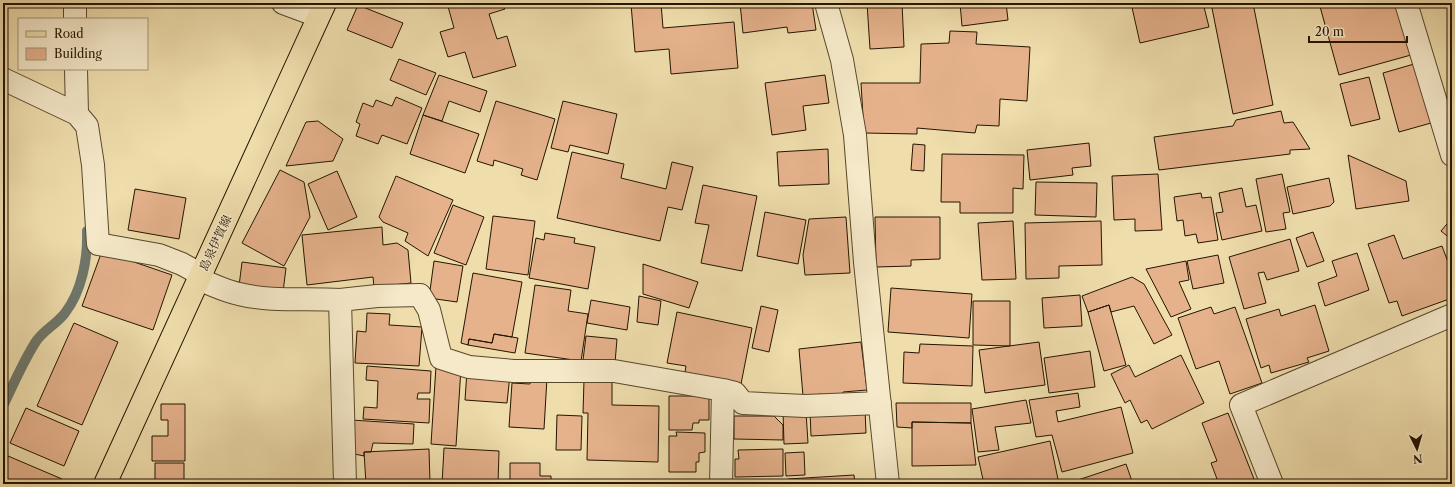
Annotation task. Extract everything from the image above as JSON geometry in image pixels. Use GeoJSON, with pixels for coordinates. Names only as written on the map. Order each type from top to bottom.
{"type":"FeatureCollection","features":[{"type":"Feature","properties":{"kind":"main road","name":"島泉伊賀線"},"geometry":{"type":"LineString","coordinates":[[105,484],[321,10]]}},
{"type":"Feature","properties":{"kind":"street"},"geometry":{"type":"LineString","coordinates":[[75,3],[75,18]]}},
{"type":"Feature","properties":{"kind":"street"},"geometry":{"type":"LineString","coordinates":[[283,3],[321,10]]}},
{"type":"Feature","properties":{"kind":"street"},"geometry":{"type":"LineString","coordinates":[[826,3],[842,60],[855,135],[865,262],[888,484]]}},
{"type":"Feature","properties":{"kind":"street"},"geometry":{"type":"LineString","coordinates":[[1406,3],[1452,154]]}},
{"type":"Feature","properties":{"kind":"street"},"geometry":{"type":"LineString","coordinates":[[76,70],[77,114]]}},
{"type":"Feature","properties":{"kind":"street"},"geometry":{"type":"LineString","coordinates":[[3,79],[77,114],[87,126],[93,165],[98,244],[159,255],[182,264],[220,288],[240,294],[276,299],[340,300],[377,296],[420,295],[429,310],[441,358],[469,367],[514,371],[614,371],[723,390],[734,393],[743,403],[805,406],[880,403]]}},
{"type":"Feature","properties":{"kind":"street"},"geometry":{"type":"LineString","coordinates":[[340,300],[345,484]]}},
{"type":"Feature","properties":{"kind":"street"},"geometry":{"type":"LineString","coordinates":[[1272,484],[1241,405],[1452,315]]}},
{"type":"Feature","properties":{"kind":"street"},"geometry":{"type":"LineString","coordinates":[[721,484],[723,390]]}},
{"type":"Feature","properties":{"kind":"building"},"geometry":{"type":"Polygon","coordinates":[[[447,3],[503,3],[505,9],[489,14],[497,39],[507,36],[516,66],[473,78],[465,52],[448,57],[440,32],[454,28],[447,3]]]}},
{"type":"Feature","properties":{"kind":"building"},"geometry":{"type":"Polygon","coordinates":[[[661,3],[663,28],[734,22],[738,68],[671,74],[669,49],[635,52],[631,4],[661,3]]]}},
{"type":"Feature","properties":{"kind":"building"},"geometry":{"type":"Polygon","coordinates":[[[740,3],[812,3],[816,30],[788,33],[787,27],[743,33],[740,3]]]}},
{"type":"Feature","properties":{"kind":"building"},"geometry":{"type":"Polygon","coordinates":[[[867,3],[902,3],[904,47],[870,49],[867,3]]]}},
{"type":"Feature","properties":{"kind":"building"},"geometry":{"type":"Polygon","coordinates":[[[929,3],[951,3],[929,6],[929,3]]]}},
{"type":"Feature","properties":{"kind":"building"},"geometry":{"type":"Polygon","coordinates":[[[960,3],[1006,3],[1008,20],[962,26],[960,3]]]}},
{"type":"Feature","properties":{"kind":"building"},"geometry":{"type":"Polygon","coordinates":[[[1131,3],[1203,3],[1209,27],[1140,43],[1131,3]]]}},
{"type":"Feature","properties":{"kind":"building"},"geometry":{"type":"Polygon","coordinates":[[[1211,3],[1253,3],[1273,105],[1233,114],[1211,3]]]}},
{"type":"Feature","properties":{"kind":"building"},"geometry":{"type":"Polygon","coordinates":[[[1319,3],[1397,3],[1411,55],[1339,75],[1319,3]]]}},
{"type":"Feature","properties":{"kind":"building"},"geometry":{"type":"Polygon","coordinates":[[[358,5],[403,23],[392,48],[347,30],[358,5]]]}},
{"type":"Feature","properties":{"kind":"building"},"geometry":{"type":"Polygon","coordinates":[[[950,31],[977,32],[976,44],[1030,47],[1027,101],[1000,99],[999,126],[977,125],[975,133],[917,128],[917,134],[864,133],[861,83],[920,83],[921,44],[949,43],[950,31]]]}},
{"type":"Feature","properties":{"kind":"building"},"geometry":{"type":"Polygon","coordinates":[[[399,59],[436,73],[426,95],[390,80],[399,59]]]}},
{"type":"Feature","properties":{"kind":"building"},"geometry":{"type":"Polygon","coordinates":[[[1414,64],[1431,123],[1399,132],[1383,73],[1414,64]]]}},
{"type":"Feature","properties":{"kind":"building"},"geometry":{"type":"Polygon","coordinates":[[[439,75],[487,91],[480,112],[449,101],[442,121],[423,115],[439,75]]]}},
{"type":"Feature","properties":{"kind":"building"},"geometry":{"type":"Polygon","coordinates":[[[825,75],[829,103],[803,106],[806,130],[772,135],[765,83],[825,75]]]}},
{"type":"Feature","properties":{"kind":"building"},"geometry":{"type":"Polygon","coordinates":[[[1369,77],[1380,119],[1351,126],[1340,84],[1369,77]]]}},
{"type":"Feature","properties":{"kind":"building"},"geometry":{"type":"Polygon","coordinates":[[[396,97],[422,108],[407,144],[382,135],[378,144],[356,136],[360,124],[356,122],[363,103],[373,107],[376,100],[392,106],[396,97]]]}},
{"type":"Feature","properties":{"kind":"building"},"geometry":{"type":"Polygon","coordinates":[[[496,101],[555,119],[537,180],[521,175],[523,169],[494,160],[493,166],[477,161],[496,101]]]}},
{"type":"Feature","properties":{"kind":"building"},"geometry":{"type":"Polygon","coordinates":[[[563,101],[617,114],[608,154],[570,145],[568,152],[551,148],[563,101]]]}},
{"type":"Feature","properties":{"kind":"building"},"geometry":{"type":"Polygon","coordinates":[[[1281,111],[1284,123],[1293,122],[1310,149],[1290,150],[1290,154],[1159,170],[1154,137],[1233,126],[1236,120],[1281,111]]]}},
{"type":"Feature","properties":{"kind":"building"},"geometry":{"type":"Polygon","coordinates":[[[423,115],[479,134],[465,173],[410,154],[423,115]]]}},
{"type":"Feature","properties":{"kind":"building"},"geometry":{"type":"Polygon","coordinates":[[[318,121],[343,139],[333,161],[286,166],[306,122],[318,121]]]}},
{"type":"Feature","properties":{"kind":"building"},"geometry":{"type":"Polygon","coordinates":[[[1089,143],[1091,166],[1072,168],[1073,175],[1030,180],[1027,150],[1089,143]]]}},
{"type":"Feature","properties":{"kind":"building"},"geometry":{"type":"Polygon","coordinates":[[[913,144],[925,145],[924,171],[911,170],[913,144]]]}},
{"type":"Feature","properties":{"kind":"building"},"geometry":{"type":"Polygon","coordinates":[[[828,149],[829,184],[779,186],[777,152],[828,149]]]}},
{"type":"Feature","properties":{"kind":"building"},"geometry":{"type":"Polygon","coordinates":[[[572,152],[624,164],[621,178],[666,189],[672,162],[693,167],[682,210],[668,207],[660,241],[557,218],[572,152]]]}},
{"type":"Feature","properties":{"kind":"building"},"geometry":{"type":"Polygon","coordinates":[[[942,154],[1024,155],[1023,189],[1013,188],[1013,213],[960,213],[960,202],[941,202],[942,154]]]}},
{"type":"Feature","properties":{"kind":"building"},"geometry":{"type":"Polygon","coordinates":[[[1348,155],[1406,181],[1409,201],[1356,209],[1348,155]]]}},
{"type":"Feature","properties":{"kind":"building"},"geometry":{"type":"Polygon","coordinates":[[[280,170],[304,182],[310,217],[284,266],[242,243],[280,170]]]}},
{"type":"Feature","properties":{"kind":"building"},"geometry":{"type":"Polygon","coordinates":[[[337,171],[357,217],[328,230],[308,184],[337,171]]]}},
{"type":"Feature","properties":{"kind":"building"},"geometry":{"type":"Polygon","coordinates":[[[1158,174],[1162,230],[1135,231],[1135,219],[1114,220],[1112,176],[1158,174]]]}},
{"type":"Feature","properties":{"kind":"building"},"geometry":{"type":"Polygon","coordinates":[[[1282,174],[1290,212],[1283,213],[1286,229],[1266,232],[1256,179],[1282,174]]]}},
{"type":"Feature","properties":{"kind":"building"},"geometry":{"type":"Polygon","coordinates":[[[396,176],[453,200],[428,256],[405,241],[408,233],[383,222],[379,217],[396,176]]]}},
{"type":"Feature","properties":{"kind":"building"},"geometry":{"type":"Polygon","coordinates":[[[1329,178],[1334,202],[1330,206],[1293,214],[1287,187],[1329,178]]]}},
{"type":"Feature","properties":{"kind":"building"},"geometry":{"type":"Polygon","coordinates":[[[1036,182],[1097,183],[1096,217],[1035,215],[1036,182]]]}},
{"type":"Feature","properties":{"kind":"building"},"geometry":{"type":"Polygon","coordinates":[[[703,185],[757,196],[742,271],[701,263],[709,225],[695,223],[703,185]]]}},
{"type":"Feature","properties":{"kind":"building"},"geometry":{"type":"Polygon","coordinates":[[[1242,188],[1246,207],[1256,205],[1262,231],[1222,240],[1216,213],[1223,212],[1219,193],[1242,188]]]}},
{"type":"Feature","properties":{"kind":"building"},"geometry":{"type":"Polygon","coordinates":[[[135,189],[186,198],[179,239],[128,230],[135,189]]]}},
{"type":"Feature","properties":{"kind":"building"},"geometry":{"type":"Polygon","coordinates":[[[1201,193],[1202,198],[1211,197],[1218,240],[1198,243],[1196,234],[1185,236],[1183,220],[1177,221],[1174,197],[1201,193]]]}},
{"type":"Feature","properties":{"kind":"building"},"geometry":{"type":"Polygon","coordinates":[[[453,205],[484,217],[466,265],[434,253],[453,205]]]}},
{"type":"Feature","properties":{"kind":"building"},"geometry":{"type":"Polygon","coordinates":[[[765,212],[806,220],[798,264],[757,256],[765,212]]]}},
{"type":"Feature","properties":{"kind":"building"},"geometry":{"type":"Polygon","coordinates":[[[493,216],[535,221],[528,275],[486,269],[493,216]]]}},
{"type":"Feature","properties":{"kind":"building"},"geometry":{"type":"Polygon","coordinates":[[[846,217],[850,273],[805,275],[803,255],[809,219],[846,217]]]}},
{"type":"Feature","properties":{"kind":"building"},"geometry":{"type":"Polygon","coordinates":[[[875,217],[940,217],[940,259],[911,260],[911,266],[876,267],[875,217]]]}},
{"type":"Feature","properties":{"kind":"building"},"geometry":{"type":"Polygon","coordinates":[[[1452,218],[1452,240],[1441,231],[1452,218]]]}},
{"type":"Feature","properties":{"kind":"building"},"geometry":{"type":"Polygon","coordinates":[[[1013,221],[1016,279],[982,280],[978,223],[1013,221]]]}},
{"type":"Feature","properties":{"kind":"building"},"geometry":{"type":"Polygon","coordinates":[[[1101,221],[1102,265],[1059,266],[1059,278],[1026,279],[1025,223],[1101,221]]]}},
{"type":"Feature","properties":{"kind":"building"},"geometry":{"type":"Polygon","coordinates":[[[382,227],[383,245],[397,243],[408,250],[411,283],[374,287],[373,277],[307,285],[302,235],[382,227]]]}},
{"type":"Feature","properties":{"kind":"building"},"geometry":{"type":"Polygon","coordinates":[[[1313,232],[1324,261],[1307,267],[1296,238],[1313,232]]]}},
{"type":"Feature","properties":{"kind":"building"},"geometry":{"type":"Polygon","coordinates":[[[545,233],[575,238],[574,243],[595,247],[588,289],[529,278],[536,238],[544,240],[545,233]]]}},
{"type":"Feature","properties":{"kind":"building"},"geometry":{"type":"Polygon","coordinates":[[[1394,235],[1403,259],[1442,246],[1452,273],[1452,277],[1448,278],[1452,291],[1452,298],[1402,316],[1397,301],[1389,303],[1368,244],[1394,235]]]}},
{"type":"Feature","properties":{"kind":"building"},"geometry":{"type":"Polygon","coordinates":[[[1290,239],[1299,271],[1267,280],[1264,272],[1258,273],[1266,303],[1244,309],[1229,257],[1290,239]]]}},
{"type":"Feature","properties":{"kind":"building"},"geometry":{"type":"Polygon","coordinates":[[[102,251],[172,275],[153,330],[82,306],[102,251]]]}},
{"type":"Feature","properties":{"kind":"building"},"geometry":{"type":"Polygon","coordinates":[[[1357,253],[1369,290],[1325,306],[1318,283],[1337,276],[1332,261],[1357,253]]]}},
{"type":"Feature","properties":{"kind":"building"},"geometry":{"type":"Polygon","coordinates":[[[1218,255],[1224,283],[1193,289],[1187,261],[1218,255]]]}},
{"type":"Feature","properties":{"kind":"building"},"geometry":{"type":"Polygon","coordinates":[[[434,261],[463,266],[457,302],[429,298],[434,261]]]}},
{"type":"Feature","properties":{"kind":"building"},"geometry":{"type":"Polygon","coordinates":[[[1186,261],[1189,280],[1179,282],[1191,309],[1171,317],[1146,269],[1186,261]]]}},
{"type":"Feature","properties":{"kind":"building"},"geometry":{"type":"Polygon","coordinates":[[[242,262],[286,268],[283,292],[239,286],[242,262]]]}},
{"type":"Feature","properties":{"kind":"building"},"geometry":{"type":"Polygon","coordinates":[[[643,264],[698,282],[689,308],[643,294],[643,264]]]}},
{"type":"Feature","properties":{"kind":"building"},"geometry":{"type":"Polygon","coordinates":[[[473,273],[522,282],[512,337],[494,334],[492,343],[469,339],[468,345],[461,343],[473,273]]]}},
{"type":"Feature","properties":{"kind":"building"},"geometry":{"type":"Polygon","coordinates":[[[1132,277],[1144,284],[1172,335],[1154,344],[1134,306],[1111,312],[1109,305],[1088,312],[1082,296],[1132,277]]]}},
{"type":"Feature","properties":{"kind":"building"},"geometry":{"type":"Polygon","coordinates":[[[535,285],[571,290],[568,311],[588,314],[581,361],[525,353],[535,285]]]}},
{"type":"Feature","properties":{"kind":"building"},"geometry":{"type":"Polygon","coordinates":[[[891,288],[972,294],[969,338],[888,332],[891,288]]]}},
{"type":"Feature","properties":{"kind":"building"},"geometry":{"type":"Polygon","coordinates":[[[1080,295],[1082,326],[1044,328],[1042,298],[1080,295]]]}},
{"type":"Feature","properties":{"kind":"building"},"geometry":{"type":"Polygon","coordinates":[[[639,296],[661,301],[658,325],[637,322],[639,296]]]}},
{"type":"Feature","properties":{"kind":"building"},"geometry":{"type":"Polygon","coordinates":[[[591,300],[630,307],[627,330],[587,323],[591,300]]]}},
{"type":"Feature","properties":{"kind":"building"},"geometry":{"type":"Polygon","coordinates":[[[973,301],[1010,301],[1010,346],[973,345],[973,301]]]}},
{"type":"Feature","properties":{"kind":"building"},"geometry":{"type":"Polygon","coordinates":[[[1109,305],[1126,365],[1104,371],[1088,312],[1109,305]]]}},
{"type":"Feature","properties":{"kind":"building"},"geometry":{"type":"Polygon","coordinates":[[[1315,305],[1329,351],[1307,358],[1309,362],[1271,373],[1269,365],[1261,368],[1246,319],[1279,309],[1281,316],[1315,305]]]}},
{"type":"Feature","properties":{"kind":"building"},"geometry":{"type":"Polygon","coordinates":[[[761,306],[778,310],[769,352],[752,348],[761,306]]]}},
{"type":"Feature","properties":{"kind":"building"},"geometry":{"type":"Polygon","coordinates":[[[1211,307],[1214,314],[1235,307],[1262,383],[1230,394],[1219,361],[1196,369],[1178,318],[1211,307]]]}},
{"type":"Feature","properties":{"kind":"building"},"geometry":{"type":"Polygon","coordinates":[[[677,312],[752,328],[741,384],[685,372],[686,366],[667,363],[677,312]]]}},
{"type":"Feature","properties":{"kind":"building"},"geometry":{"type":"Polygon","coordinates":[[[367,313],[390,314],[389,325],[422,327],[419,366],[355,363],[357,331],[366,332],[367,313]]]}},
{"type":"Feature","properties":{"kind":"building"},"geometry":{"type":"Polygon","coordinates":[[[74,323],[118,342],[82,425],[37,406],[74,323]]]}},
{"type":"Feature","properties":{"kind":"building"},"geometry":{"type":"Polygon","coordinates":[[[494,334],[518,338],[515,353],[468,345],[469,339],[492,343],[494,334]]]}},
{"type":"Feature","properties":{"kind":"building"},"geometry":{"type":"Polygon","coordinates":[[[586,336],[617,339],[615,363],[583,360],[586,336]]]}},
{"type":"Feature","properties":{"kind":"building"},"geometry":{"type":"Polygon","coordinates":[[[861,342],[867,390],[843,392],[844,397],[822,399],[822,394],[803,396],[799,349],[861,342]]]}},
{"type":"Feature","properties":{"kind":"building"},"geometry":{"type":"Polygon","coordinates":[[[1039,342],[1045,385],[985,393],[979,350],[1039,342]]]}},
{"type":"Feature","properties":{"kind":"building"},"geometry":{"type":"Polygon","coordinates":[[[920,344],[973,346],[972,386],[903,383],[904,352],[919,353],[920,344]]]}},
{"type":"Feature","properties":{"kind":"building"},"geometry":{"type":"Polygon","coordinates":[[[1090,351],[1095,387],[1049,393],[1044,358],[1090,351]]]}},
{"type":"Feature","properties":{"kind":"building"},"geometry":{"type":"Polygon","coordinates":[[[1181,355],[1204,403],[1152,429],[1147,420],[1141,423],[1130,400],[1125,403],[1111,374],[1129,365],[1135,377],[1181,355]]]}},
{"type":"Feature","properties":{"kind":"building"},"geometry":{"type":"Polygon","coordinates":[[[367,366],[431,371],[430,393],[418,393],[417,399],[430,399],[429,423],[363,419],[364,407],[377,408],[378,381],[366,380],[367,366]]]}},
{"type":"Feature","properties":{"kind":"building"},"geometry":{"type":"Polygon","coordinates":[[[436,366],[461,368],[456,446],[431,444],[436,366]]]}},
{"type":"Feature","properties":{"kind":"building"},"geometry":{"type":"Polygon","coordinates":[[[467,371],[510,375],[507,403],[465,400],[467,371]]]}},
{"type":"Feature","properties":{"kind":"building"},"geometry":{"type":"Polygon","coordinates":[[[531,377],[547,378],[544,429],[509,427],[512,383],[530,384],[531,377]]]}},
{"type":"Feature","properties":{"kind":"building"},"geometry":{"type":"Polygon","coordinates":[[[584,380],[612,381],[612,405],[659,406],[658,462],[587,460],[588,413],[583,413],[584,380]]]}},
{"type":"Feature","properties":{"kind":"building"},"geometry":{"type":"Polygon","coordinates":[[[1078,393],[1080,407],[1056,411],[1058,422],[1121,407],[1133,453],[1062,472],[1052,435],[1036,437],[1029,400],[1078,393]]]}},
{"type":"Feature","properties":{"kind":"building"},"geometry":{"type":"Polygon","coordinates":[[[669,396],[709,396],[709,420],[699,420],[699,423],[693,423],[692,430],[669,430],[669,396]]]}},
{"type":"Feature","properties":{"kind":"building"},"geometry":{"type":"Polygon","coordinates":[[[1026,400],[1031,423],[995,427],[999,450],[978,452],[972,409],[1026,400]]]}},
{"type":"Feature","properties":{"kind":"building"},"geometry":{"type":"Polygon","coordinates":[[[896,403],[971,403],[971,423],[912,422],[912,428],[897,427],[896,403]]]}},
{"type":"Feature","properties":{"kind":"building"},"geometry":{"type":"Polygon","coordinates":[[[161,404],[185,404],[185,461],[152,461],[152,436],[168,436],[168,420],[161,420],[161,404]]]}},
{"type":"Feature","properties":{"kind":"building"},"geometry":{"type":"Polygon","coordinates":[[[26,408],[79,431],[64,466],[10,443],[26,408]]]}},
{"type":"Feature","properties":{"kind":"building"},"geometry":{"type":"Polygon","coordinates":[[[865,409],[866,433],[811,436],[810,411],[865,409]]]}},
{"type":"Feature","properties":{"kind":"building"},"geometry":{"type":"Polygon","coordinates":[[[783,412],[806,412],[808,443],[784,444],[783,412]]]}},
{"type":"Feature","properties":{"kind":"building"},"geometry":{"type":"Polygon","coordinates":[[[1228,413],[1256,484],[1204,484],[1217,479],[1211,463],[1217,461],[1202,423],[1228,413]]]}},
{"type":"Feature","properties":{"kind":"building"},"geometry":{"type":"Polygon","coordinates":[[[557,415],[582,416],[581,450],[556,450],[557,415]]]}},
{"type":"Feature","properties":{"kind":"building"},"geometry":{"type":"Polygon","coordinates":[[[734,416],[774,416],[783,425],[783,440],[734,439],[734,416]]]}},
{"type":"Feature","properties":{"kind":"building"},"geometry":{"type":"Polygon","coordinates":[[[351,420],[414,424],[413,444],[373,443],[371,452],[364,452],[364,456],[350,453],[351,420]]]}},
{"type":"Feature","properties":{"kind":"building"},"geometry":{"type":"Polygon","coordinates":[[[912,422],[971,423],[976,465],[912,466],[912,422]]]}},
{"type":"Feature","properties":{"kind":"building"},"geometry":{"type":"Polygon","coordinates":[[[676,432],[705,433],[705,452],[699,453],[699,462],[696,462],[696,472],[669,472],[669,436],[677,436],[676,432]]]}},
{"type":"Feature","properties":{"kind":"building"},"geometry":{"type":"Polygon","coordinates":[[[1050,441],[1059,484],[984,484],[978,457],[1050,441]]]}},
{"type":"Feature","properties":{"kind":"building"},"geometry":{"type":"Polygon","coordinates":[[[444,448],[499,451],[498,484],[442,484],[444,448]]]}},
{"type":"Feature","properties":{"kind":"building"},"geometry":{"type":"Polygon","coordinates":[[[429,449],[430,484],[366,484],[364,452],[429,449]]]}},
{"type":"Feature","properties":{"kind":"building"},"geometry":{"type":"Polygon","coordinates":[[[783,449],[783,476],[735,477],[735,459],[739,459],[738,450],[783,449]]]}},
{"type":"Feature","properties":{"kind":"building"},"geometry":{"type":"Polygon","coordinates":[[[804,452],[805,475],[786,476],[785,453],[804,452]]]}},
{"type":"Feature","properties":{"kind":"building"},"geometry":{"type":"Polygon","coordinates":[[[8,456],[62,479],[59,484],[3,484],[3,468],[8,456]]]}},
{"type":"Feature","properties":{"kind":"building"},"geometry":{"type":"Polygon","coordinates":[[[155,463],[184,463],[184,484],[138,484],[155,483],[155,463]]]}},
{"type":"Feature","properties":{"kind":"building"},"geometry":{"type":"Polygon","coordinates":[[[510,463],[540,463],[540,476],[551,476],[551,484],[510,484],[510,463]]]}},
{"type":"Feature","properties":{"kind":"building"},"geometry":{"type":"Polygon","coordinates":[[[1126,464],[1133,484],[1076,484],[1075,481],[1126,464]]]}},
{"type":"Feature","properties":{"kind":"building"},"geometry":{"type":"Polygon","coordinates":[[[854,475],[855,484],[788,484],[788,479],[854,475]]]}},
{"type":"Feature","properties":{"kind":"building"},"geometry":{"type":"Polygon","coordinates":[[[580,480],[624,480],[624,484],[580,484],[580,480]]]}},
{"type":"Feature","properties":{"kind":"building"},"geometry":{"type":"Polygon","coordinates":[[[784,480],[784,484],[740,484],[740,481],[784,480]]]}},
{"type":"Feature","properties":{"kind":"waterway"},"geometry":{"type":"LineString","coordinates":[[3,406],[35,343],[62,317],[76,295],[85,263],[87,231]]}}]}
